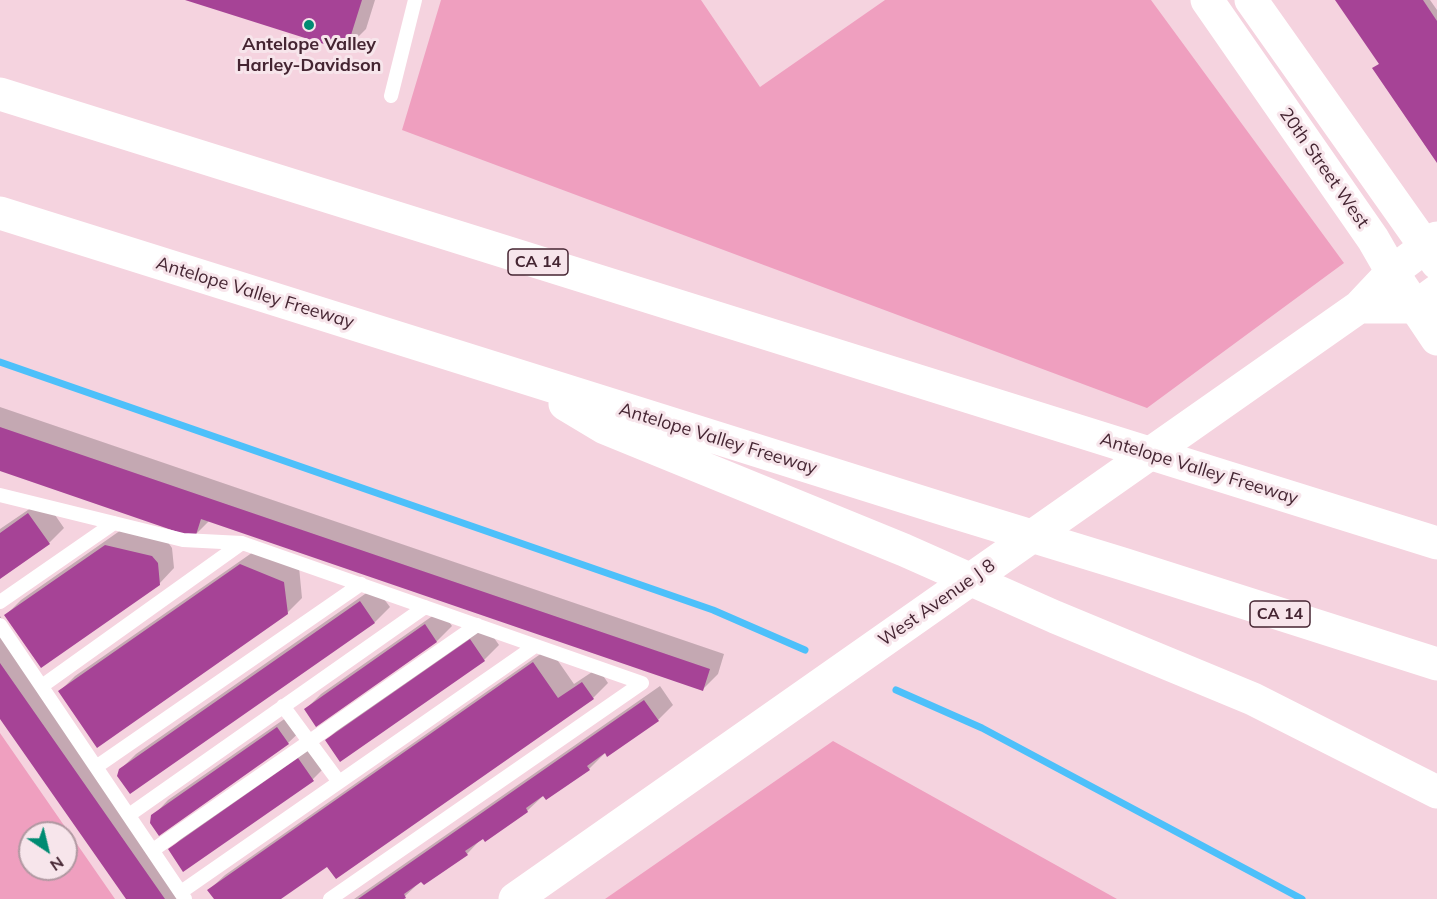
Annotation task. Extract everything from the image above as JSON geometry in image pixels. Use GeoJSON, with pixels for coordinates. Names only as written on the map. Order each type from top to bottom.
{"type":"FeatureCollection","features":[{"type":"Feature","properties":{"kind":"main road","name":"20th Street West"},"geometry":{"type":"LineString","coordinates":[[1207,0],[1373,239],[1392,272],[1426,299],[1437,339]]}},
{"type":"Feature","properties":{"kind":"main road","name":"20th Street West"},"geometry":{"type":"LineString","coordinates":[[1251,0],[1433,249]]}},
{"type":"Feature","properties":{"kind":"main road","name":"Antelope Valley Freeway"},"geometry":{"type":"LineString","coordinates":[[0,94],[1437,543]]}},
{"type":"Feature","properties":{"kind":"main road","name":"Antelope Valley Freeway"},"geometry":{"type":"LineString","coordinates":[[0,213],[1437,663]]}},
{"type":"Feature","properties":{"kind":"main road","name":"West Avenue J 8"},"geometry":{"type":"LineString","coordinates":[[515,899],[1359,307],[1392,272],[1433,249]]}},
{"type":"Feature","properties":{"kind":"main road"},"geometry":{"type":"LineString","coordinates":[[1359,307],[1426,299]]}},
{"type":"Feature","properties":{"kind":"main road"},"geometry":{"type":"LineString","coordinates":[[522,377],[605,428],[904,550],[1055,617],[1253,699],[1437,792]]}},
{"type":"Feature","properties":{"kind":"lane"},"geometry":{"type":"LineString","coordinates":[[391,96],[415,0]]}},
{"type":"Feature","properties":{"kind":"lane"},"geometry":{"type":"LineString","coordinates":[[0,495],[183,540],[242,543],[642,683],[330,899]]}},
{"type":"Feature","properties":{"kind":"lane"},"geometry":{"type":"LineString","coordinates":[[0,602],[114,523]]}},
{"type":"Feature","properties":{"kind":"lane"},"geometry":{"type":"LineString","coordinates":[[42,686],[242,543]]}},
{"type":"Feature","properties":{"kind":"lane"},"geometry":{"type":"LineString","coordinates":[[96,767],[361,584]]}},
{"type":"Feature","properties":{"kind":"lane"},"geometry":{"type":"LineString","coordinates":[[129,815],[425,607]]}},
{"type":"Feature","properties":{"kind":"lane"},"geometry":{"type":"LineString","coordinates":[[0,624],[183,895],[339,782],[536,646]]}},
{"type":"Feature","properties":{"kind":"lane"},"geometry":{"type":"LineString","coordinates":[[153,850],[477,625]]}},
{"type":"Feature","properties":{"kind":"lane"},"geometry":{"type":"LineString","coordinates":[[283,706],[339,782]]}},
{"type":"Feature","properties":{"kind":"shaded area"},"geometry":{"type":"Polygon","coordinates":[[[441,0],[701,0],[760,87],[885,0],[1151,0],[1344,263],[1147,408],[402,130],[441,0]]]}},
{"type":"Feature","properties":{"kind":"shaded area"},"geometry":{"type":"Polygon","coordinates":[[[0,733],[61,821],[18,821],[18,881],[78,881],[78,846],[115,899],[0,899],[0,733]]]}},
{"type":"Feature","properties":{"kind":"shaded area"},"geometry":{"type":"Polygon","coordinates":[[[833,741],[1117,899],[605,899],[833,741]]]}},
{"type":"Feature","properties":{"kind":"building","name":"Antelope Valley Harley-Davidson"},"geometry":{"type":"Polygon","coordinates":[[[185,0],[362,0],[346,51],[185,0]]]}},
{"type":"Feature","properties":{"kind":"building"},"geometry":{"type":"Polygon","coordinates":[[[1335,0],[1423,0],[1437,21],[1437,163],[1372,68],[1379,64],[1335,0]]]}},
{"type":"Feature","properties":{"kind":"building"},"geometry":{"type":"Polygon","coordinates":[[[0,427],[710,669],[703,691],[201,519],[195,538],[0,471],[0,427]]]}},
{"type":"Feature","properties":{"kind":"building"},"geometry":{"type":"Polygon","coordinates":[[[28,513],[50,544],[0,579],[0,533],[28,513]]]}},
{"type":"Feature","properties":{"kind":"building"},"geometry":{"type":"Polygon","coordinates":[[[105,545],[152,556],[158,563],[160,585],[41,668],[4,615],[105,545]]]}},
{"type":"Feature","properties":{"kind":"building"},"geometry":{"type":"Polygon","coordinates":[[[240,564],[284,582],[288,614],[97,748],[58,691],[240,564]]]}},
{"type":"Feature","properties":{"kind":"building"},"geometry":{"type":"Polygon","coordinates":[[[360,601],[375,623],[130,794],[117,776],[119,769],[360,601]]]}},
{"type":"Feature","properties":{"kind":"building"},"geometry":{"type":"Polygon","coordinates":[[[425,624],[437,642],[316,727],[304,709],[425,624]]]}},
{"type":"Feature","properties":{"kind":"building"},"geometry":{"type":"Polygon","coordinates":[[[470,639],[485,661],[340,762],[325,740],[470,639]]]}},
{"type":"Feature","properties":{"kind":"building"},"geometry":{"type":"Polygon","coordinates":[[[533,662],[558,698],[582,682],[594,699],[336,879],[327,867],[281,899],[214,899],[207,890],[533,662]]]}},
{"type":"Feature","properties":{"kind":"building"},"geometry":{"type":"Polygon","coordinates":[[[0,663],[165,899],[126,899],[78,830],[78,821],[71,821],[0,719],[0,663]]]}},
{"type":"Feature","properties":{"kind":"building"},"geometry":{"type":"Polygon","coordinates":[[[644,700],[659,721],[607,757],[605,753],[587,766],[590,770],[546,800],[543,796],[526,808],[528,812],[485,842],[483,839],[465,851],[468,855],[424,885],[421,882],[404,894],[406,898],[404,899],[358,899],[644,700]]]}},
{"type":"Feature","properties":{"kind":"building"},"geometry":{"type":"Polygon","coordinates":[[[277,727],[289,744],[159,836],[150,823],[151,815],[277,727]]]}},
{"type":"Feature","properties":{"kind":"building"},"geometry":{"type":"Polygon","coordinates":[[[298,758],[314,781],[183,872],[168,849],[298,758]]]}},
{"type":"Feature","properties":{"kind":"waterway"},"geometry":{"type":"LineString","coordinates":[[0,362],[713,610],[805,650]]}},
{"type":"Feature","properties":{"kind":"waterway"},"geometry":{"type":"LineString","coordinates":[[896,690],[982,728],[1302,899]]}},
{"type":"Feature","properties":{"kind":"place","name":"Antelope Valley Harley-Davidson"},"geometry":{"type":"Point","coordinates":[309,25]}}]}
